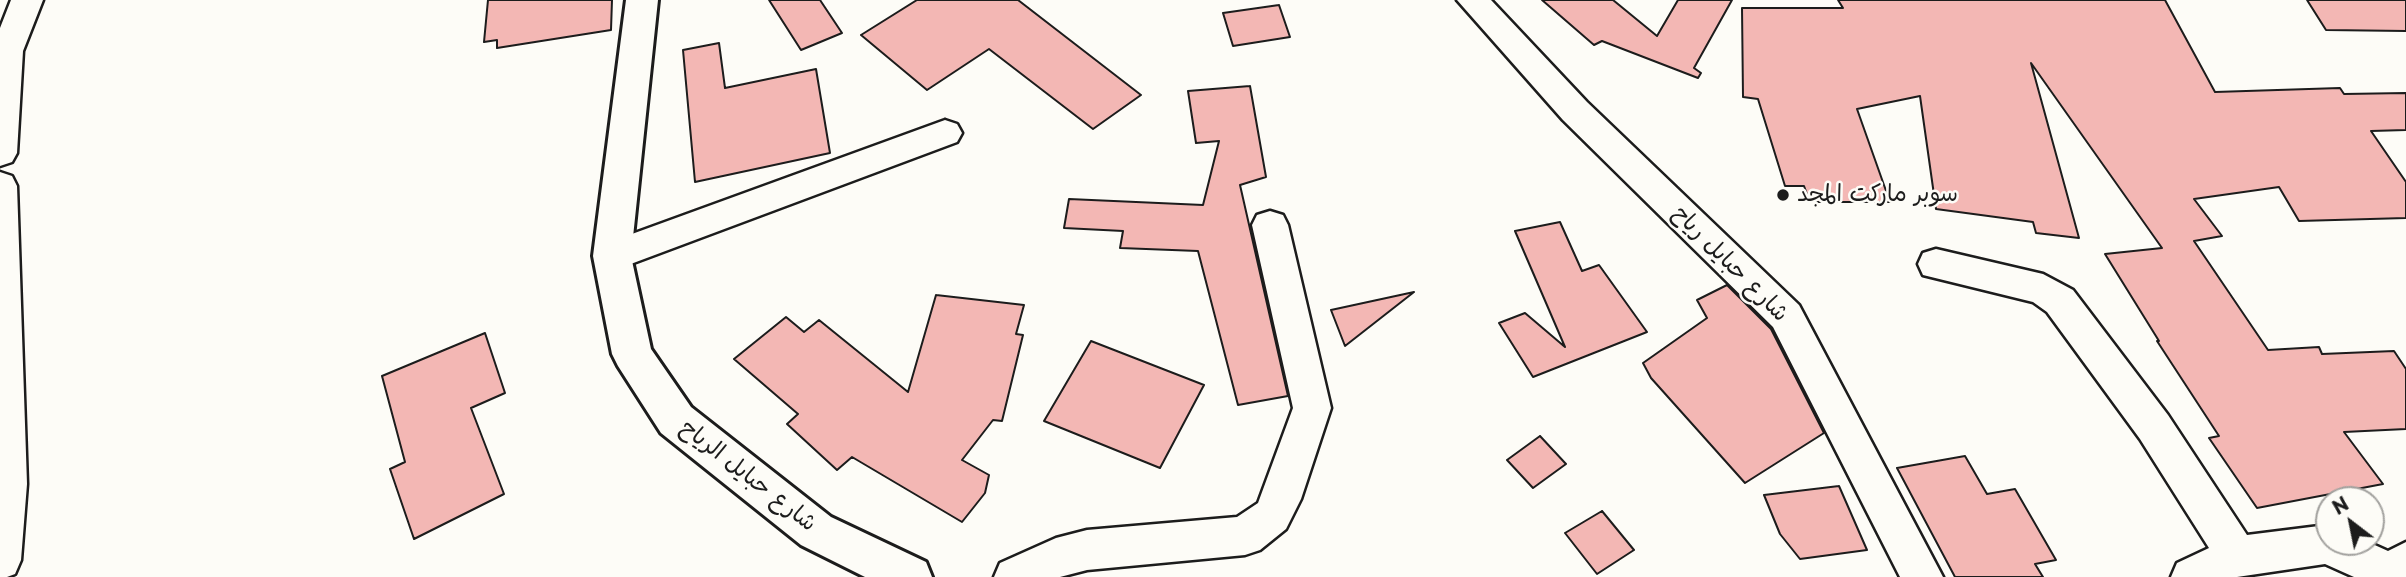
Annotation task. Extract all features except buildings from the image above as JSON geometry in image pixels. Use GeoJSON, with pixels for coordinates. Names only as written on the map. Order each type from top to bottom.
{"type":"FeatureCollection","features":[{"type":"Feature","properties":{"kind":"street"},"geometry":{"type":"LineString","coordinates":[[0,153],[7,51],[27,0]]}},
{"type":"Feature","properties":{"kind":"street","name":"شارع حبايل الرياح"},"geometry":{"type":"LineString","coordinates":[[642,0],[612,256],[632,354],[676,421],[816,531],[910,577]]}},
{"type":"Feature","properties":{"kind":"street","name":"شارع حبايل رياح"},"geometry":{"type":"LineString","coordinates":[[1472,0],[1575,111],[1786,316],[1922,577]]}},
{"type":"Feature","properties":{"kind":"street"},"geometry":{"type":"LineString","coordinates":[[612,256],[945,133]]}},
{"type":"Feature","properties":{"kind":"street"},"geometry":{"type":"LineString","coordinates":[[0,186],[7,484],[0,560]]}},
{"type":"Feature","properties":{"kind":"street"},"geometry":{"type":"LineString","coordinates":[[1015,577],[1056,558],[1087,550],[1245,536],[1272,516],[1281,499],[1312,408],[1270,225]]}},
{"type":"Feature","properties":{"kind":"street"},"geometry":{"type":"LineString","coordinates":[[1936,264],[2043,289],[2060,301],[2154,427],[2236,556]]}},
{"type":"Feature","properties":{"kind":"street"},"geometry":{"type":"LineString","coordinates":[[2192,577],[2236,556],[2327,544],[2398,571]]}},
{"type":"Feature","properties":{"kind":"place","name":"سوبر ماركت المجد"},"geometry":{"type":"Point","coordinates":[1783,195]}}]}
